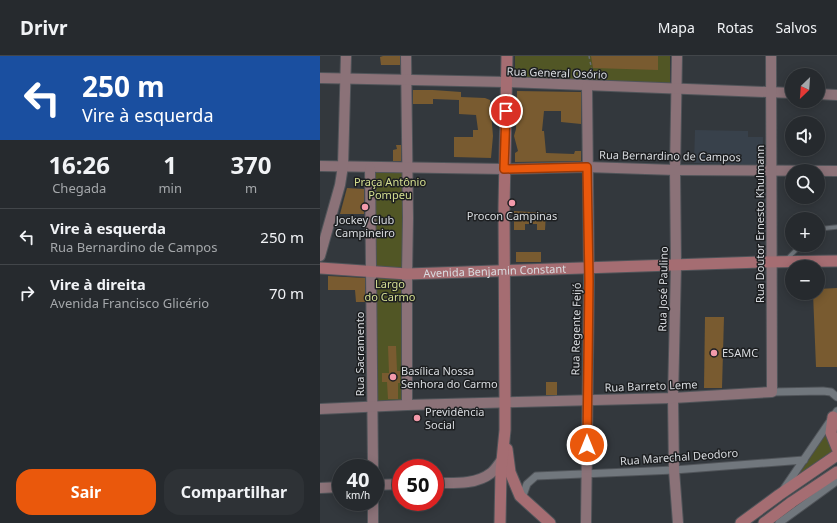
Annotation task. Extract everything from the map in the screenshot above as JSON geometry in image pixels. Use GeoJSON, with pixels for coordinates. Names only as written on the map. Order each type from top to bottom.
{"type":"FeatureCollection","features":[{"type":"Feature","properties":{"kind":"main road"},"geometry":{"type":"LineString","coordinates":[[320,256],[340,185],[343,166],[346,56]]}},
{"type":"Feature","properties":{"kind":"main road"},"geometry":{"type":"LineString","coordinates":[[406,56],[408,167],[408,405]]}},
{"type":"Feature","properties":{"kind":"main road"},"geometry":{"type":"LineString","coordinates":[[500,523],[501,461],[505,430],[506,403],[504,169],[507,56]]}},
{"type":"Feature","properties":{"kind":"main road","name":"Rua José Paulino"},"geometry":{"type":"LineString","coordinates":[[677,56],[675,170],[676,265],[673,398],[674,470],[678,523]]}},
{"type":"Feature","properties":{"kind":"main road","name":"Rua Doutor Ernesto Khulmann"},"geometry":{"type":"LineString","coordinates":[[772,56],[772,392]]}},
{"type":"Feature","properties":{"kind":"main road","name":"Rua General Osório"},"geometry":{"type":"LineString","coordinates":[[320,78],[506,82],[785,94]]}},
{"type":"Feature","properties":{"kind":"main road","name":"Rua Regente Feijó"},"geometry":{"type":"LineString","coordinates":[[586,523],[588,475],[587,167],[591,86]]}},
{"type":"Feature","properties":{"kind":"main road"},"geometry":{"type":"LineString","coordinates":[[825,94],[837,95]]}},
{"type":"Feature","properties":{"kind":"main road","name":"Rua Bernardino de Campos"},"geometry":{"type":"LineString","coordinates":[[320,166],[370,168],[408,167],[504,169],[587,167],[675,170],[837,170]]}},
{"type":"Feature","properties":{"kind":"main road","name":"Rua Sacramento"},"geometry":{"type":"LineString","coordinates":[[370,168],[373,459]]}},
{"type":"Feature","properties":{"kind":"main road","name":"Avenida Benjamin Constant"},"geometry":{"type":"LineString","coordinates":[[320,268],[407,274],[784,261],[837,261]]}},
{"type":"Feature","properties":{"kind":"main road","name":"Rua Barreto Leme"},"geometry":{"type":"LineString","coordinates":[[320,409],[372,408],[408,405],[673,398],[772,392]]}},
{"type":"Feature","properties":{"kind":"main road"},"geometry":{"type":"LineString","coordinates":[[835,414],[831,424],[831,433],[837,448]]}},
{"type":"Feature","properties":{"kind":"main road"},"geometry":{"type":"LineString","coordinates":[[505,430],[510,472],[516,489],[522,499],[550,523]]}},
{"type":"Feature","properties":{"kind":"main road"},"geometry":{"type":"LineString","coordinates":[[741,523],[837,455]]}},
{"type":"Feature","properties":{"kind":"main road"},"geometry":{"type":"LineString","coordinates":[[444,484],[462,483],[476,480],[491,473],[501,461]]}},
{"type":"Feature","properties":{"kind":"main road"},"geometry":{"type":"LineString","coordinates":[[764,523],[837,472]]}},
{"type":"Feature","properties":{"kind":"main road"},"geometry":{"type":"LineString","coordinates":[[320,488],[332,487]]}},
{"type":"Feature","properties":{"kind":"main road"},"geometry":{"type":"LineString","coordinates":[[373,511],[373,523]]}},
{"type":"Feature","properties":{"kind":"street","name":"Rua Barreto Leme"},"geometry":{"type":"LineString","coordinates":[[772,392],[824,390],[831,392],[837,397]]}},
{"type":"Feature","properties":{"kind":"street"},"geometry":{"type":"LineString","coordinates":[[779,495],[835,414]]}},
{"type":"Feature","properties":{"kind":"street","name":"Rua Marechal Deodoro"},"geometry":{"type":"LineString","coordinates":[[522,499],[525,487],[529,481],[536,476],[588,475],[674,470],[804,460]]}},
{"type":"Feature","properties":{"kind":"street"},"geometry":{"type":"LineString","coordinates":[[780,523],[837,481]]}},
{"type":"Feature","properties":{"kind":"lane"},"geometry":{"type":"LineString","coordinates":[[825,228],[837,227]]}},
{"type":"Feature","properties":{"kind":"lane"},"geometry":{"type":"LineString","coordinates":[[784,261],[794,252]]}},
{"type":"Feature","properties":{"kind":"path"},"geometry":{"type":"LineString","coordinates":[[589,56],[591,86]]}},
{"type":"Feature","properties":{"kind":"shaded area"},"geometry":{"type":"Polygon","coordinates":[[[695,130],[748,131],[748,137],[763,137],[762,165],[694,163],[695,130]]]}},
{"type":"Feature","properties":{"kind":"green space"},"geometry":{"type":"Polygon","coordinates":[[[515,56],[670,56],[670,83],[515,77],[515,56]]]}},
{"type":"Feature","properties":{"kind":"green space"},"geometry":{"type":"Polygon","coordinates":[[[370,168],[409,169],[407,405],[374,408],[370,168]]]}},
{"type":"Feature","properties":{"kind":"green space"},"geometry":{"type":"Polygon","coordinates":[[[837,417],[837,441],[835,452],[796,479],[837,417]]]}},
{"type":"Feature","properties":{"kind":"building"},"geometry":{"type":"Polygon","coordinates":[[[400,56],[400,65],[381,65],[380,57],[400,56]]]}},
{"type":"Feature","properties":{"kind":"building"},"geometry":{"type":"Polygon","coordinates":[[[591,56],[658,56],[658,70],[593,68],[591,56]]]}},
{"type":"Feature","properties":{"kind":"building"},"geometry":{"type":"Polygon","coordinates":[[[413,90],[461,92],[461,97],[485,98],[490,100],[493,136],[491,158],[454,157],[454,137],[473,137],[473,130],[478,130],[476,115],[459,114],[459,100],[433,99],[433,104],[413,104],[413,90]]]}},
{"type":"Feature","properties":{"kind":"building"},"geometry":{"type":"Polygon","coordinates":[[[517,91],[581,92],[581,124],[561,122],[561,111],[544,111],[542,131],[544,131],[546,153],[574,154],[575,151],[581,151],[581,161],[515,162],[515,153],[518,151],[514,136],[516,129],[517,91]]]}},
{"type":"Feature","properties":{"kind":"building"},"geometry":{"type":"Polygon","coordinates":[[[396,145],[401,145],[401,161],[393,161],[393,150],[397,149],[396,145]]]}},
{"type":"Feature","properties":{"kind":"building","name":"Jockey Club Campineiro"},"geometry":{"type":"Polygon","coordinates":[[[347,188],[364,189],[364,214],[340,214],[347,188]]]}},
{"type":"Feature","properties":{"kind":"building"},"geometry":{"type":"Polygon","coordinates":[[[514,211],[546,213],[545,230],[537,230],[537,224],[525,224],[525,230],[514,230],[514,211]]]}},
{"type":"Feature","properties":{"kind":"building"},"geometry":{"type":"Polygon","coordinates":[[[516,252],[541,252],[541,262],[516,262],[516,252]]]}},
{"type":"Feature","properties":{"kind":"building"},"geometry":{"type":"Polygon","coordinates":[[[328,276],[365,278],[365,302],[356,302],[355,290],[328,290],[328,276]]]}},
{"type":"Feature","properties":{"kind":"building"},"geometry":{"type":"Polygon","coordinates":[[[837,288],[837,367],[816,367],[813,300],[825,300],[825,289],[837,288]]]}},
{"type":"Feature","properties":{"kind":"building","name":"ESAMC"},"geometry":{"type":"Polygon","coordinates":[[[705,317],[724,317],[722,388],[704,388],[705,317]]]}},
{"type":"Feature","properties":{"kind":"building","name":"Basílica Nossa Senhora do Carmo"},"geometry":{"type":"Polygon","coordinates":[[[388,346],[396,346],[397,371],[400,371],[398,399],[388,399],[387,382],[382,382],[382,373],[389,373],[388,346]]]}},
{"type":"Feature","properties":{"kind":"building"},"geometry":{"type":"Polygon","coordinates":[[[546,382],[557,382],[557,395],[546,395],[546,382]]]}},
{"type":"Feature","properties":{"kind":"place","name":"Procon Campinas"},"geometry":{"type":"Point","coordinates":[512,203]}},
{"type":"Feature","properties":{"kind":"place","name":"Jockey Club Campineiro"},"geometry":{"type":"Point","coordinates":[365,207]}},
{"type":"Feature","properties":{"kind":"place","name":"ESAMC"},"geometry":{"type":"Point","coordinates":[714,353]}},
{"type":"Feature","properties":{"kind":"place","name":"Basílica Nossa Senhora do Carmo"},"geometry":{"type":"Point","coordinates":[393,377]}},
{"type":"Feature","properties":{"kind":"place","name":"Previdência Social"},"geometry":{"type":"Point","coordinates":[417,418]}},
{"type":"Feature","properties":{"kind":"route"},"geometry":{"type":"LineString","coordinates":[[506,111],[504,169],[587,167],[589,281],[587,445]]}},
{"type":"Feature","properties":{"kind":"park label","name":"Praça Antônio Pompeu"},"geometry":{"type":"Point","coordinates":[390,188]}},
{"type":"Feature","properties":{"kind":"park label","name":"Largo do Carmo"},"geometry":{"type":"Point","coordinates":[390,290]}}]}
